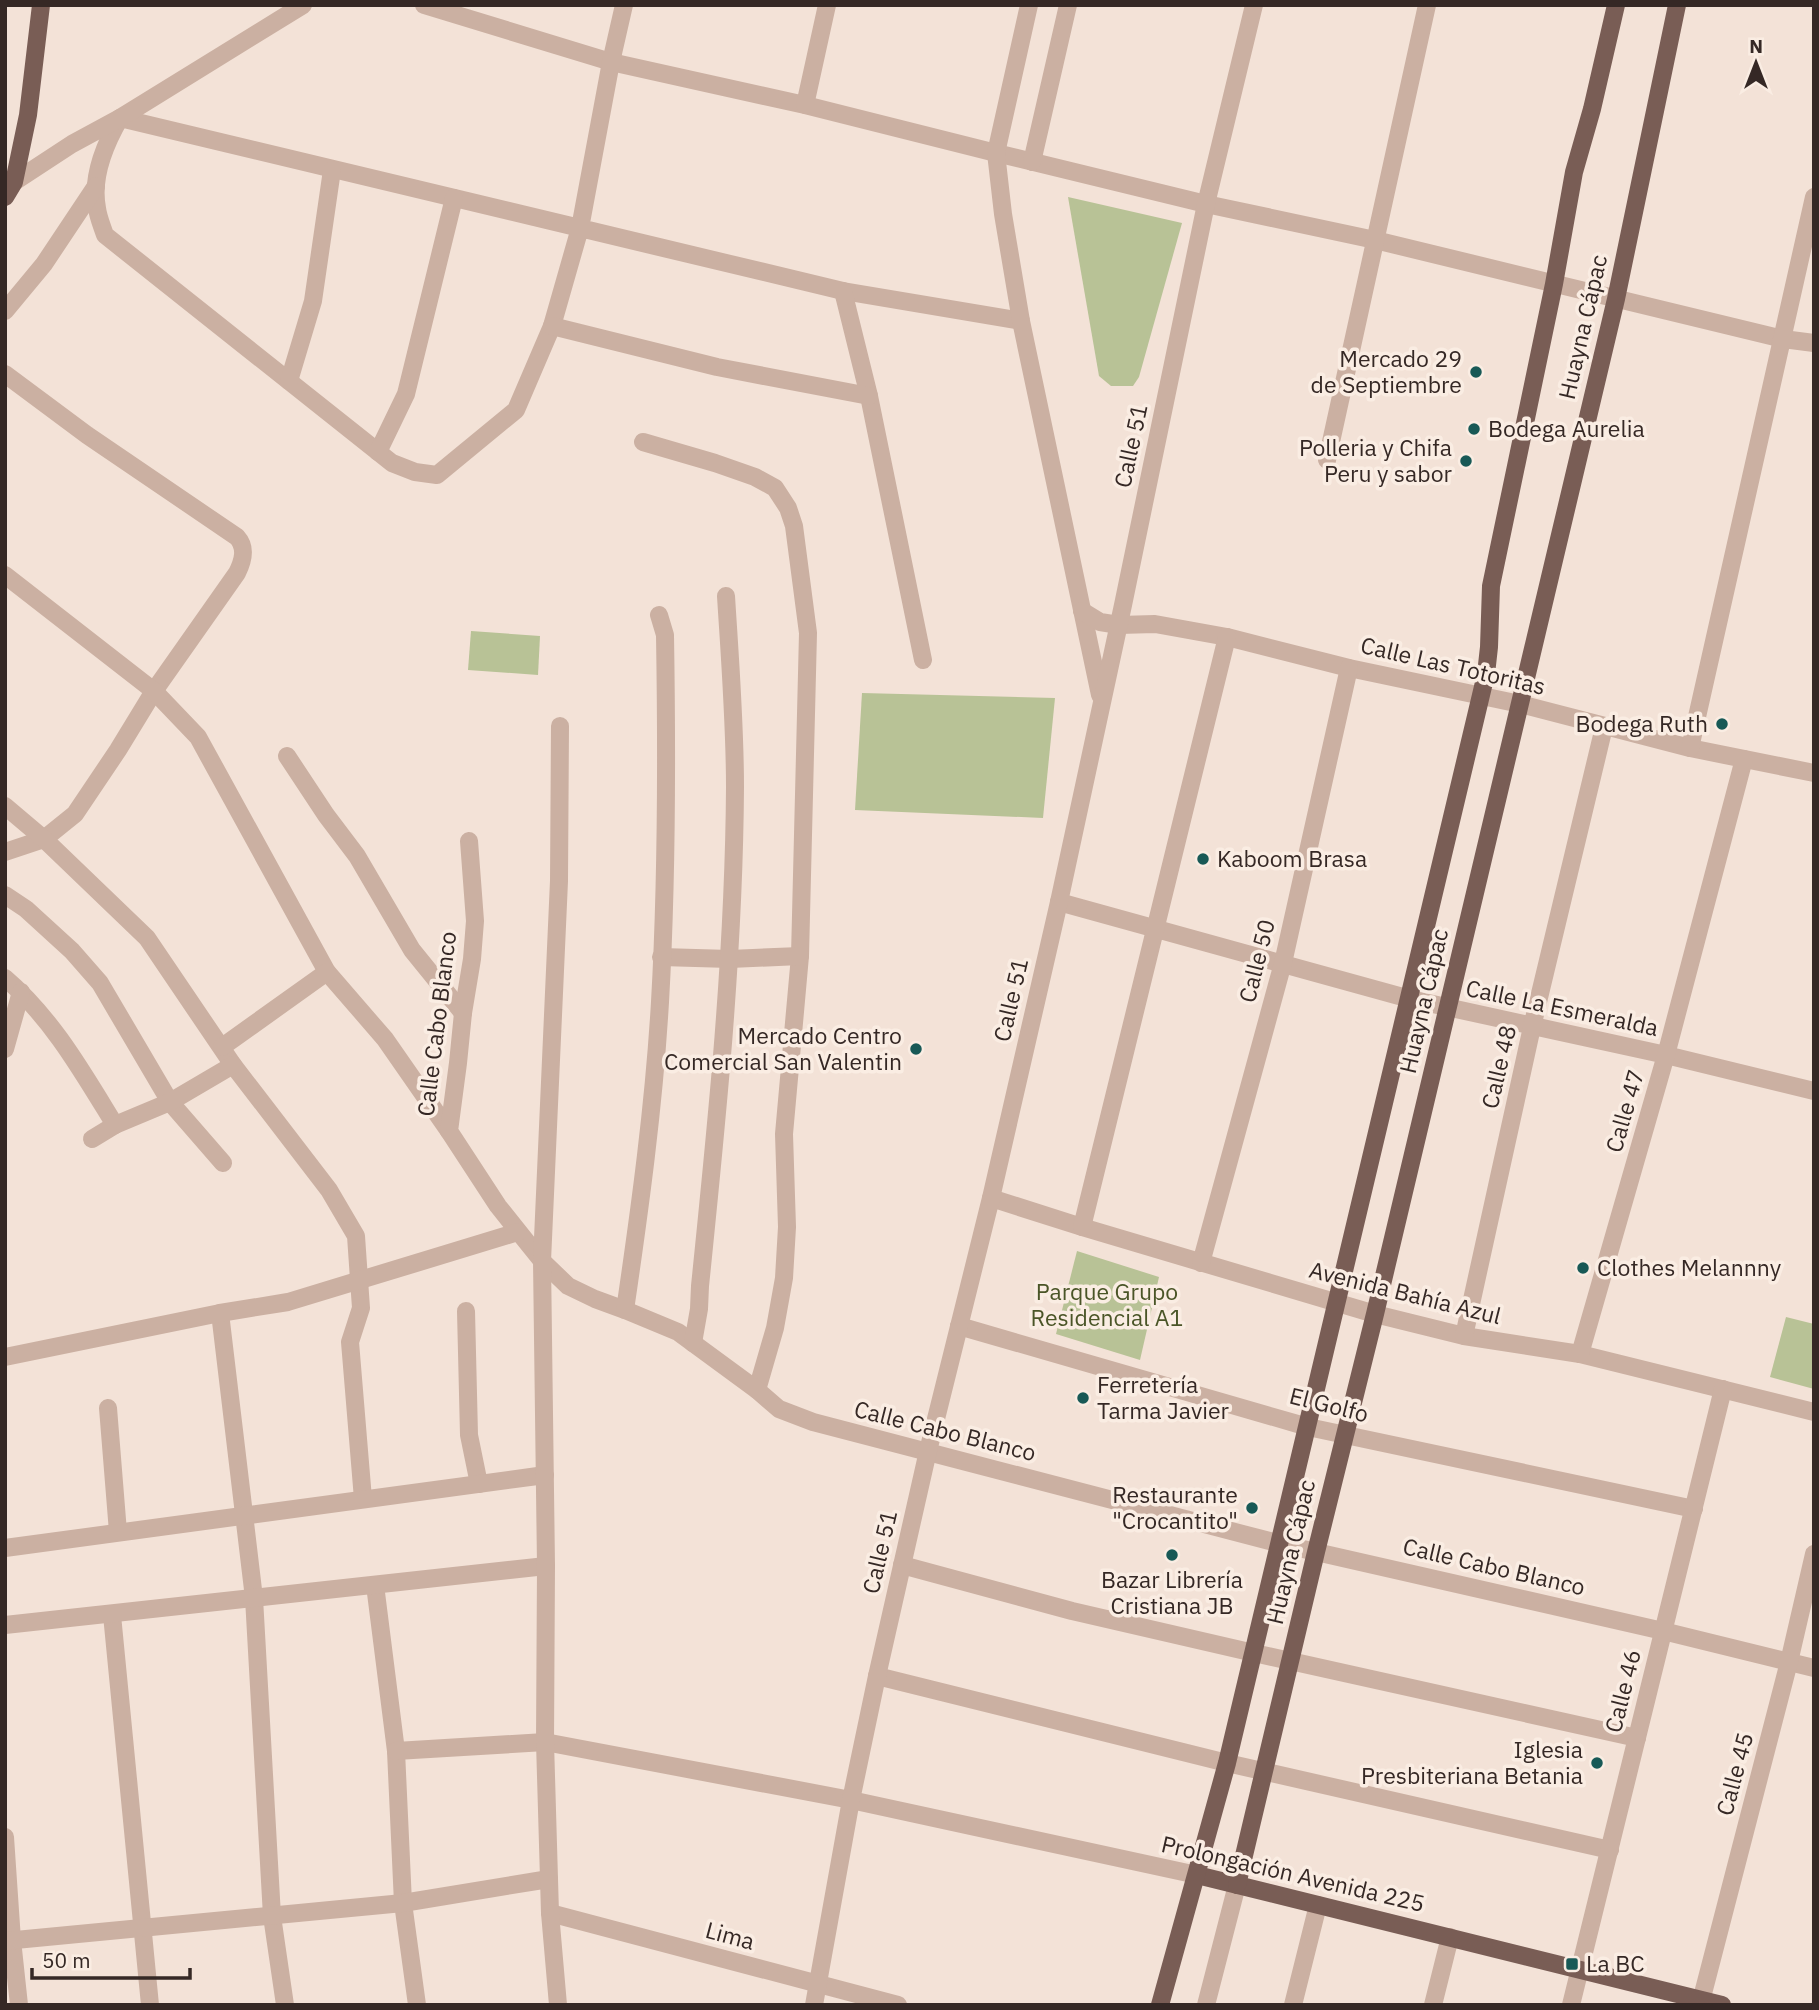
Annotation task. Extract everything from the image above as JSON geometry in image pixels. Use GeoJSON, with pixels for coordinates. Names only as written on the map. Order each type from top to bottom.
{"type":"FeatureCollection","features":[{"type":"Feature","properties":{"kind":"main road"},"geometry":{"type":"LineString","coordinates":[[10,189],[28,115],[41,5]]}},
{"type":"Feature","properties":{"kind":"main road","name":"Huayna Cápac"},"geometry":{"type":"LineString","coordinates":[[1160,2005],[1227,1763],[1254,1653],[1481,696],[1489,647],[1491,586],[1554,284],[1574,172],[1616,5]]}},
{"type":"Feature","properties":{"kind":"main road","name":"Huayna Cápac"},"geometry":{"type":"LineString","coordinates":[[1237,1885],[1616,299],[1677,5]]}},
{"type":"Feature","properties":{"kind":"main road","name":"Prolongación Avenida 225"},"geometry":{"type":"LineString","coordinates":[[1197,1875],[1701,2002],[1722,2005]]}},
{"type":"Feature","properties":{"kind":"street"},"geometry":{"type":"LineString","coordinates":[[10,189],[72,144],[120,118],[303,5]]}},
{"type":"Feature","properties":{"kind":"street"},"geometry":{"type":"LineString","coordinates":[[424,5],[611,62],[805,104],[1206,204],[1375,240],[1616,299],[1814,343]]}},
{"type":"Feature","properties":{"kind":"street"},"geometry":{"type":"LineString","coordinates":[[120,118],[108,140],[96,186],[97,208],[105,235],[391,463],[415,472],[437,475],[516,410],[552,326],[580,228],[624,5]]}},
{"type":"Feature","properties":{"kind":"street"},"geometry":{"type":"LineString","coordinates":[[805,104],[827,5]]}},
{"type":"Feature","properties":{"kind":"street"},"geometry":{"type":"LineString","coordinates":[[1029,5],[996,153],[1021,321],[1102,703]]}},
{"type":"Feature","properties":{"kind":"street"},"geometry":{"type":"LineString","coordinates":[[1032,162],[1068,5]]}},
{"type":"Feature","properties":{"kind":"street","name":"Calle 51"},"geometry":{"type":"LineString","coordinates":[[814,2005],[851,1800],[877,1676],[1059,902],[1206,204],[1254,5]]}},
{"type":"Feature","properties":{"kind":"street"},"geometry":{"type":"LineString","coordinates":[[1327,460],[1427,5]]}},
{"type":"Feature","properties":{"kind":"street"},"geometry":{"type":"LineString","coordinates":[[120,118],[843,291],[1021,321]]}},
{"type":"Feature","properties":{"kind":"street"},"geometry":{"type":"LineString","coordinates":[[289,381],[313,302],[332,170]]}},
{"type":"Feature","properties":{"kind":"street"},"geometry":{"type":"LineString","coordinates":[[5,311],[44,264],[96,186]]}},
{"type":"Feature","properties":{"kind":"street"},"geometry":{"type":"LineString","coordinates":[[1690,748],[1814,197]]}},
{"type":"Feature","properties":{"kind":"street"},"geometry":{"type":"LineString","coordinates":[[378,452],[406,394],[454,198]]}},
{"type":"Feature","properties":{"kind":"street"},"geometry":{"type":"LineString","coordinates":[[843,291],[869,396],[923,660]]}},
{"type":"Feature","properties":{"kind":"street"},"geometry":{"type":"LineString","coordinates":[[552,326],[717,367],[869,396]]}},
{"type":"Feature","properties":{"kind":"street"},"geometry":{"type":"LineString","coordinates":[[5,374],[87,435],[242,542],[244,550],[237,573],[154,691],[75,814],[44,839],[5,852]]}},
{"type":"Feature","properties":{"kind":"street"},"geometry":{"type":"LineString","coordinates":[[643,442],[715,463],[755,477],[775,488],[788,508],[794,526],[808,633],[800,956],[784,1134],[788,1227],[784,1278],[775,1328],[757,1390]]}},
{"type":"Feature","properties":{"kind":"street"},"geometry":{"type":"LineString","coordinates":[[5,575],[154,691],[198,737],[327,972],[385,1040],[449,1131]]}},
{"type":"Feature","properties":{"kind":"street"},"geometry":{"type":"LineString","coordinates":[[693,1343],[699,1309],[699,1286],[719,1105],[730,959],[735,787],[733,692],[726,596]]}},
{"type":"Feature","properties":{"kind":"street","name":"Calle Las Totoritas"},"geometry":{"type":"LineString","coordinates":[[1082,611],[1100,621],[1119,625],[1155,624],[1227,637],[1349,668],[1520,704],[1690,748],[1814,774]]}},
{"type":"Feature","properties":{"kind":"street"},"geometry":{"type":"LineString","coordinates":[[625,1310],[641,1203],[654,1085],[661,957],[667,796],[665,635],[659,614]]}},
{"type":"Feature","properties":{"kind":"street"},"geometry":{"type":"LineString","coordinates":[[1082,1227],[1227,637]]}},
{"type":"Feature","properties":{"kind":"street","name":"Calle 50"},"geometry":{"type":"LineString","coordinates":[[1201,1263],[1283,963],[1349,668]]}},
{"type":"Feature","properties":{"kind":"street"},"geometry":{"type":"LineString","coordinates":[[558,2005],[550,1913],[544,1742],[546,1566],[542,1261],[559,881],[560,726]]}},
{"type":"Feature","properties":{"kind":"street","name":"Calle 48"},"geometry":{"type":"LineString","coordinates":[[1464,1336],[1532,1027],[1604,727]]}},
{"type":"Feature","properties":{"kind":"street"},"geometry":{"type":"LineString","coordinates":[[288,756],[326,815],[357,856],[412,950],[463,1013]]}},
{"type":"Feature","properties":{"kind":"street","name":"Calle 47"},"geometry":{"type":"LineString","coordinates":[[1580,1354],[1666,1055],[1744,759]]}},
{"type":"Feature","properties":{"kind":"street"},"geometry":{"type":"LineString","coordinates":[[5,806],[44,839],[147,938],[233,1065],[329,1190],[356,1236],[361,1308],[350,1342],[363,1499]]}},
{"type":"Feature","properties":{"kind":"street","name":"Calle Cabo Blanco"},"geometry":{"type":"LineString","coordinates":[[469,841],[475,920],[449,1131],[498,1206],[542,1261],[568,1286],[677,1332],[779,1409],[813,1422],[1280,1544],[1814,1668]]}},
{"type":"Feature","properties":{"kind":"street"},"geometry":{"type":"LineString","coordinates":[[5,895],[26,909],[72,951],[100,983],[170,1102],[223,1163]]}},
{"type":"Feature","properties":{"kind":"street","name":"Calle La Esmeralda"},"geometry":{"type":"LineString","coordinates":[[1059,902],[1410,999],[1666,1055],[1814,1091]]}},
{"type":"Feature","properties":{"kind":"street"},"geometry":{"type":"LineString","coordinates":[[661,957],[730,959],[800,956]]}},
{"type":"Feature","properties":{"kind":"street"},"geometry":{"type":"LineString","coordinates":[[222,1047],[327,972]]}},
{"type":"Feature","properties":{"kind":"street"},"geometry":{"type":"LineString","coordinates":[[5,978],[22,992],[66,1046],[115,1125]]}},
{"type":"Feature","properties":{"kind":"street"},"geometry":{"type":"LineString","coordinates":[[5,1049],[22,992]]}},
{"type":"Feature","properties":{"kind":"street"},"geometry":{"type":"LineString","coordinates":[[92,1139],[115,1125],[170,1102],[233,1065]]}},
{"type":"Feature","properties":{"kind":"street","name":"Avenida Bahía Azul"},"geometry":{"type":"LineString","coordinates":[[991,1198],[1335,1304],[1464,1336],[1580,1354],[1814,1412]]}},
{"type":"Feature","properties":{"kind":"street"},"geometry":{"type":"LineString","coordinates":[[5,1357],[220,1313],[288,1302],[518,1231]]}},
{"type":"Feature","properties":{"kind":"street"},"geometry":{"type":"LineString","coordinates":[[466,1311],[469,1436],[479,1484]]}},
{"type":"Feature","properties":{"kind":"street"},"geometry":{"type":"LineString","coordinates":[[220,1313],[254,1598],[272,1916],[285,2005]]}},
{"type":"Feature","properties":{"kind":"street","name":"El Golfo"},"geometry":{"type":"LineString","coordinates":[[959,1326],[1308,1427],[1694,1509]]}},
{"type":"Feature","properties":{"kind":"street","name":"Calle 46"},"geometry":{"type":"LineString","coordinates":[[1571,2005],[1723,1389]]}},
{"type":"Feature","properties":{"kind":"street"},"geometry":{"type":"LineString","coordinates":[[108,1408],[118,1532]]}},
{"type":"Feature","properties":{"kind":"street"},"geometry":{"type":"LineString","coordinates":[[5,1548],[545,1475]]}},
{"type":"Feature","properties":{"kind":"street","name":"Calle 45"},"geometry":{"type":"LineString","coordinates":[[1701,2002],[1789,1662],[1814,1554]]}},
{"type":"Feature","properties":{"kind":"street"},"geometry":{"type":"LineString","coordinates":[[902,1565],[1072,1611],[1637,1738]]}},
{"type":"Feature","properties":{"kind":"street"},"geometry":{"type":"LineString","coordinates":[[5,1625],[546,1566]]}},
{"type":"Feature","properties":{"kind":"street"},"geometry":{"type":"LineString","coordinates":[[375,1585],[396,1751],[403,1903],[417,2005]]}},
{"type":"Feature","properties":{"kind":"street"},"geometry":{"type":"LineString","coordinates":[[112,1615],[150,2005]]}},
{"type":"Feature","properties":{"kind":"street"},"geometry":{"type":"LineString","coordinates":[[877,1676],[1227,1763],[1610,1850]]}},
{"type":"Feature","properties":{"kind":"street","name":"Prolongación Avenida 225"},"geometry":{"type":"LineString","coordinates":[[396,1751],[544,1742],[851,1800],[1197,1875]]}},
{"type":"Feature","properties":{"kind":"street"},"geometry":{"type":"LineString","coordinates":[[5,1837],[9,1940],[19,2005]]}},
{"type":"Feature","properties":{"kind":"street"},"geometry":{"type":"LineString","coordinates":[[9,1940],[403,1903],[549,1879]]}},
{"type":"Feature","properties":{"kind":"street","name":"Huayna Cápac"},"geometry":{"type":"LineString","coordinates":[[1206,2005],[1237,1885]]}},
{"type":"Feature","properties":{"kind":"street"},"geometry":{"type":"LineString","coordinates":[[1293,2005],[1318,1905]]}},
{"type":"Feature","properties":{"kind":"street","name":"Lima"},"geometry":{"type":"LineString","coordinates":[[550,1913],[898,2005]]}},
{"type":"Feature","properties":{"kind":"street"},"geometry":{"type":"LineString","coordinates":[[1433,2005],[1450,1937]]}},
{"type":"Feature","properties":{"kind":"green space"},"geometry":{"type":"Polygon","coordinates":[[[1068,197],[1182,223],[1139,377],[1133,386],[1111,386],[1099,376],[1068,197]]]}},
{"type":"Feature","properties":{"kind":"green space"},"geometry":{"type":"Polygon","coordinates":[[[471,631],[540,636],[538,675],[468,670],[471,631]]]}},
{"type":"Feature","properties":{"kind":"green space"},"geometry":{"type":"Polygon","coordinates":[[[862,693],[1055,698],[1043,818],[855,810],[862,693]]]}},
{"type":"Feature","properties":{"kind":"green space","name":"Parque Grupo Residencial A1"},"geometry":{"type":"Polygon","coordinates":[[[1077,1251],[1159,1277],[1140,1360],[1056,1334],[1077,1251]]]}},
{"type":"Feature","properties":{"kind":"green space"},"geometry":{"type":"Polygon","coordinates":[[[1786,1317],[1814,1324],[1814,1389],[1770,1377],[1786,1317]]]}},
{"type":"Feature","properties":{"kind":"place","name":"Mercado 29 de Septiembre"},"geometry":{"type":"Point","coordinates":[1476,372]}},
{"type":"Feature","properties":{"kind":"place","name":"Bodega Aurelia"},"geometry":{"type":"Point","coordinates":[1474,429]}},
{"type":"Feature","properties":{"kind":"place","name":"Polleria y Chifa Peru y sabor"},"geometry":{"type":"Point","coordinates":[1466,461]}},
{"type":"Feature","properties":{"kind":"place","name":"Bodega Ruth"},"geometry":{"type":"Point","coordinates":[1722,724]}},
{"type":"Feature","properties":{"kind":"place","name":"Kaboom Brasa"},"geometry":{"type":"Point","coordinates":[1203,859]}},
{"type":"Feature","properties":{"kind":"place","name":"Mercado Centro Comercial San Valentin"},"geometry":{"type":"Point","coordinates":[916,1049]}},
{"type":"Feature","properties":{"kind":"place","name":"Clothes Melannny"},"geometry":{"type":"Point","coordinates":[1583,1268]}},
{"type":"Feature","properties":{"kind":"place","name":"Ferretería Tarma Javier"},"geometry":{"type":"Point","coordinates":[1083,1398]}},
{"type":"Feature","properties":{"kind":"place","name":"Restaurante \"Crocantito\""},"geometry":{"type":"Point","coordinates":[1252,1508]}},
{"type":"Feature","properties":{"kind":"place","name":"Bazar Librería Cristiana JB"},"geometry":{"type":"Point","coordinates":[1172,1555]}},
{"type":"Feature","properties":{"kind":"place","name":"Iglesia Presbiteriana Betania"},"geometry":{"type":"Point","coordinates":[1597,1763]}},
{"type":"Feature","properties":{"kind":"place","name":"La BC"},"geometry":{"type":"Point","coordinates":[1572,1964]}}]}
